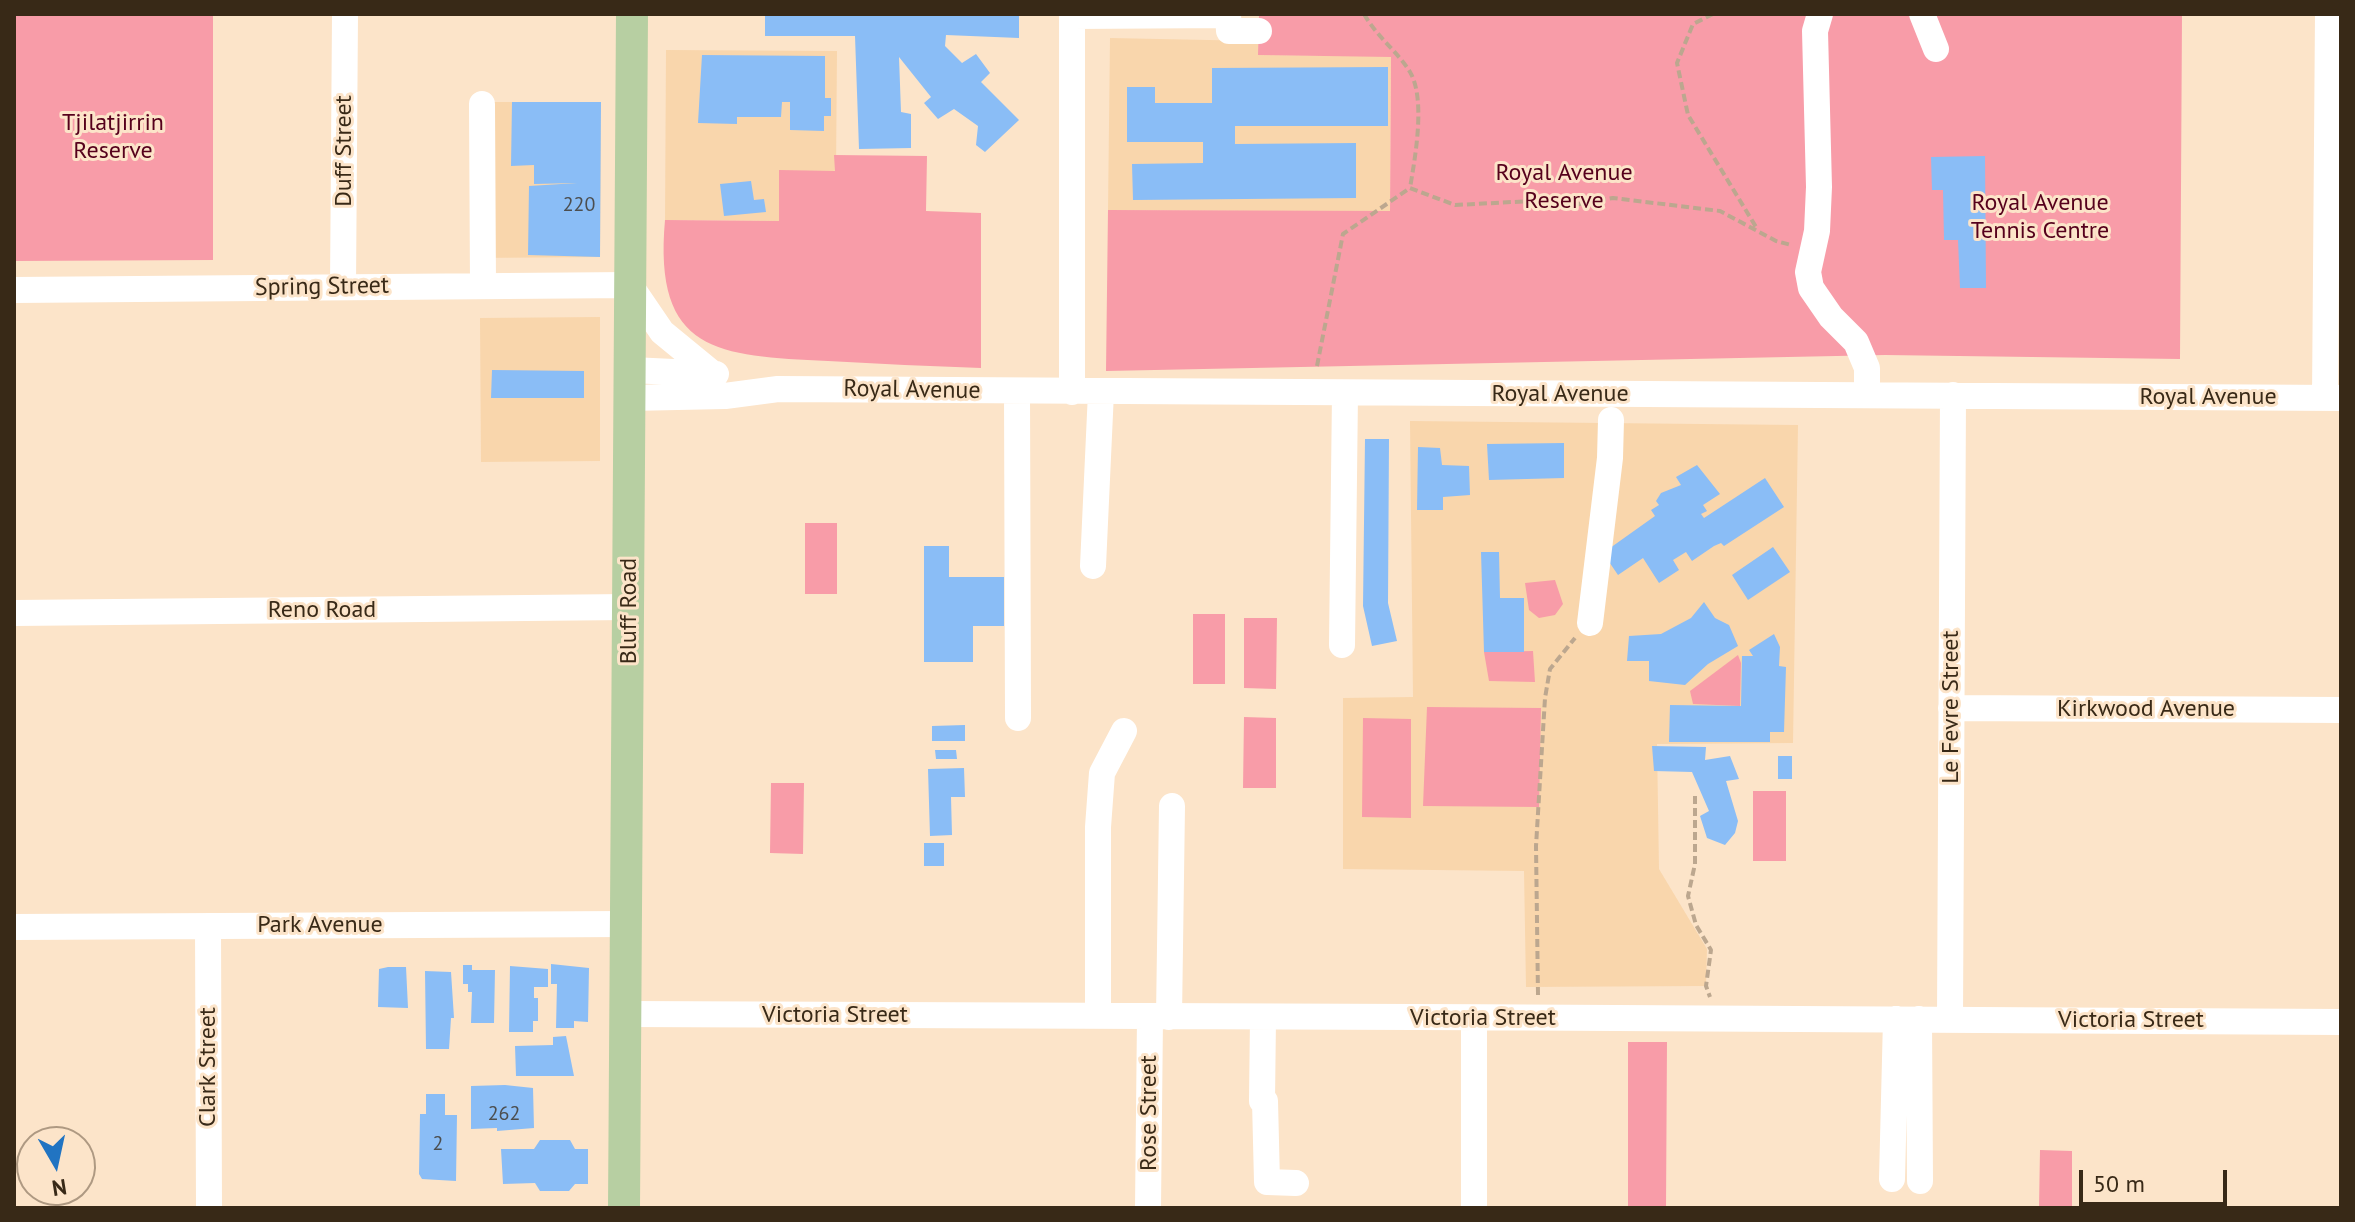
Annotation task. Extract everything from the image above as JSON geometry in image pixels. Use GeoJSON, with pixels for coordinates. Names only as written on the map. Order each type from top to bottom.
{"type":"FeatureCollection","features":[{"type":"Feature","properties":{"kind":"main road","name":"Bluff Road"},"geometry":{"type":"LineString","coordinates":[[624,1208],[632,14]]}},
{"type":"Feature","properties":{"kind":"street","name":"Duff Street"},"geometry":{"type":"LineString","coordinates":[[343,287],[345,14]]}},
{"type":"Feature","properties":{"kind":"street"},"geometry":{"type":"LineString","coordinates":[[1820,14],[1815,31],[1819,187],[1808,272],[1811,288],[1831,317],[1856,342],[1867,368],[1867,395]]}},
{"type":"Feature","properties":{"kind":"street"},"geometry":{"type":"LineString","coordinates":[[1922,14],[1936,49]]}},
{"type":"Feature","properties":{"kind":"street"},"geometry":{"type":"LineString","coordinates":[[2328,14],[2333,398]]}},
{"type":"Feature","properties":{"kind":"street"},"geometry":{"type":"LineString","coordinates":[[1072,392],[1072,16],[1228,15],[1229,31],[1259,31]]}},
{"type":"Feature","properties":{"kind":"street"},"geometry":{"type":"LineString","coordinates":[[482,104],[483,286]]}},
{"type":"Feature","properties":{"kind":"street","name":"Spring Street"},"geometry":{"type":"LineString","coordinates":[[14,290],[630,285]]}},
{"type":"Feature","properties":{"kind":"street"},"geometry":{"type":"LineString","coordinates":[[630,285],[662,332],[712,373]]}},
{"type":"Feature","properties":{"kind":"street","name":"Royal Avenue"},"geometry":{"type":"LineString","coordinates":[[631,384],[712,373],[778,389]]}},
{"type":"Feature","properties":{"kind":"street","name":"Royal Avenue"},"geometry":{"type":"LineString","coordinates":[[631,384],[725,396],[778,389],[2333,398]]}},
{"type":"Feature","properties":{"kind":"street"},"geometry":{"type":"LineString","coordinates":[[1017,392],[1018,718]]}},
{"type":"Feature","properties":{"kind":"street"},"geometry":{"type":"LineString","coordinates":[[1093,566],[1101,392]]}},
{"type":"Feature","properties":{"kind":"street"},"geometry":{"type":"LineString","coordinates":[[1342,645],[1345,393]]}},
{"type":"Feature","properties":{"kind":"street","name":"Le Fevre Street"},"geometry":{"type":"LineString","coordinates":[[1950,1019],[1953,395]]}},
{"type":"Feature","properties":{"kind":"street"},"geometry":{"type":"LineString","coordinates":[[1590,623],[1610,458],[1611,420]]}},
{"type":"Feature","properties":{"kind":"street","name":"Reno Road"},"geometry":{"type":"LineString","coordinates":[[14,613],[629,607]]}},
{"type":"Feature","properties":{"kind":"street","name":"Kirkwood Avenue"},"geometry":{"type":"LineString","coordinates":[[1951,708],[2341,710]]}},
{"type":"Feature","properties":{"kind":"street"},"geometry":{"type":"LineString","coordinates":[[1098,1016],[1098,827],[1102,773],[1124,731]]}},
{"type":"Feature","properties":{"kind":"street","name":"Rose Street"},"geometry":{"type":"LineString","coordinates":[[1148,1208],[1172,806]]}},
{"type":"Feature","properties":{"kind":"street","name":"Park Avenue"},"geometry":{"type":"LineString","coordinates":[[14,927],[627,924]]}},
{"type":"Feature","properties":{"kind":"street","name":"Clark Street"},"geometry":{"type":"LineString","coordinates":[[208,926],[209,1208]]}},
{"type":"Feature","properties":{"kind":"street","name":"Victoria Street"},"geometry":{"type":"LineString","coordinates":[[626,1014],[1263,1018],[1709,1016],[2341,1022]]}},
{"type":"Feature","properties":{"kind":"street"},"geometry":{"type":"LineString","coordinates":[[1263,1018],[1262,1101],[1265,1101],[1267,1182],[1296,1183]]}},
{"type":"Feature","properties":{"kind":"street"},"geometry":{"type":"LineString","coordinates":[[1474,1018],[1474,1208]]}},
{"type":"Feature","properties":{"kind":"street"},"geometry":{"type":"LineString","coordinates":[[1892,1179],[1908,1019]]}},
{"type":"Feature","properties":{"kind":"street"},"geometry":{"type":"LineString","coordinates":[[1908,1019],[1920,1181]]}},
{"type":"Feature","properties":{"kind":"path"},"geometry":{"type":"LineString","coordinates":[[1317,366],[1343,234],[1410,188],[1419,126],[1411,73],[1377,37],[1364,14]]}},
{"type":"Feature","properties":{"kind":"path"},"geometry":{"type":"LineString","coordinates":[[1713,14],[1693,24],[1677,63],[1688,115],[1756,227]]}},
{"type":"Feature","properties":{"kind":"path"},"geometry":{"type":"LineString","coordinates":[[1410,188],[1455,205],[1552,200],[1574,205],[1613,198],[1720,211],[1756,227],[1776,241],[1813,251]]}},
{"type":"Feature","properties":{"kind":"path"},"geometry":{"type":"LineString","coordinates":[[1538,1018],[1536,846],[1545,698],[1550,669],[1568,643],[1588,629],[1590,623]]}},
{"type":"Feature","properties":{"kind":"path"},"geometry":{"type":"LineString","coordinates":[[1695,796],[1695,864],[1688,896],[1696,925],[1711,950],[1706,986],[1710,992],[1709,1016]]}},
{"type":"Feature","properties":{"kind":"shaded area"},"geometry":{"type":"Polygon","coordinates":[[[1110,38],[1258,41],[1259,55],[1391,56],[1390,212],[1108,210],[1110,38]]]}},
{"type":"Feature","properties":{"kind":"shaded area"},"geometry":{"type":"Polygon","coordinates":[[[666,50],[837,51],[836,171],[779,221],[665,220],[666,50]]]}},
{"type":"Feature","properties":{"kind":"shaded area"},"geometry":{"type":"Polygon","coordinates":[[[475,102],[601,102],[600,257],[475,258],[475,102]]]}},
{"type":"Feature","properties":{"kind":"shaded area"},"geometry":{"type":"Polygon","coordinates":[[[600,317],[600,461],[481,462],[480,318],[600,317]]]}},
{"type":"Feature","properties":{"kind":"shaded area"},"geometry":{"type":"Polygon","coordinates":[[[1410,421],[1798,425],[1793,743],[1657,744],[1659,869],[1707,949],[1706,986],[1526,987],[1524,871],[1343,869],[1343,698],[1413,697],[1410,421]]]}},
{"type":"Feature","properties":{"kind":"green space","name":"Tjilatjirrin Reserve"},"geometry":{"type":"Polygon","coordinates":[[[14,14],[213,14],[213,260],[14,261],[14,14]]]}},
{"type":"Feature","properties":{"kind":"green space","name":"Royal Avenue Reserve"},"geometry":{"type":"Polygon","coordinates":[[[1259,14],[2182,14],[2180,359],[1885,355],[1106,371],[1108,210],[1390,211],[1391,57],[1258,55],[1259,14]]]}},
{"type":"Feature","properties":{"kind":"green space"},"geometry":{"type":"Polygon","coordinates":[[[834,155],[927,156],[926,211],[981,213],[981,368],[754,356],[725,349],[701,338],[682,322],[670,297],[664,264],[665,220],[779,221],[779,170],[835,171],[834,155]]]}},
{"type":"Feature","properties":{"kind":"green space"},"geometry":{"type":"Polygon","coordinates":[[[805,523],[837,523],[837,594],[805,594],[805,523]]]}},
{"type":"Feature","properties":{"kind":"green space"},"geometry":{"type":"Polygon","coordinates":[[[1555,580],[1563,604],[1555,615],[1539,618],[1529,610],[1525,583],[1555,580]]]}},
{"type":"Feature","properties":{"kind":"green space"},"geometry":{"type":"Polygon","coordinates":[[[1193,614],[1225,614],[1225,684],[1193,684],[1193,614]]]}},
{"type":"Feature","properties":{"kind":"green space"},"geometry":{"type":"Polygon","coordinates":[[[1244,618],[1277,618],[1276,689],[1244,688],[1244,618]]]}},
{"type":"Feature","properties":{"kind":"green space"},"geometry":{"type":"Polygon","coordinates":[[[1533,651],[1535,682],[1489,681],[1484,652],[1533,651]]]}},
{"type":"Feature","properties":{"kind":"green space"},"geometry":{"type":"Polygon","coordinates":[[[1738,655],[1741,663],[1740,706],[1693,704],[1690,691],[1738,655]]]}},
{"type":"Feature","properties":{"kind":"green space"},"geometry":{"type":"Polygon","coordinates":[[[1427,707],[1541,708],[1539,807],[1423,806],[1427,707]]]}},
{"type":"Feature","properties":{"kind":"green space"},"geometry":{"type":"Polygon","coordinates":[[[1244,717],[1276,718],[1276,788],[1243,788],[1244,717]]]}},
{"type":"Feature","properties":{"kind":"green space"},"geometry":{"type":"Polygon","coordinates":[[[1363,718],[1411,719],[1411,818],[1362,817],[1363,718]]]}},
{"type":"Feature","properties":{"kind":"green space"},"geometry":{"type":"Polygon","coordinates":[[[771,783],[804,783],[803,854],[770,853],[771,783]]]}},
{"type":"Feature","properties":{"kind":"green space"},"geometry":{"type":"Polygon","coordinates":[[[1753,791],[1786,791],[1786,861],[1753,861],[1753,791]]]}},
{"type":"Feature","properties":{"kind":"green space"},"geometry":{"type":"Polygon","coordinates":[[[1628,1042],[1667,1042],[1666,1208],[1628,1208],[1628,1042]]]}},
{"type":"Feature","properties":{"kind":"green space"},"geometry":{"type":"Polygon","coordinates":[[[2040,1150],[2072,1151],[2072,1208],[2039,1208],[2040,1150]]]}},
{"type":"Feature","properties":{"kind":"building"},"geometry":{"type":"Polygon","coordinates":[[[1019,14],[1019,38],[946,35],[945,46],[962,63],[976,54],[990,73],[981,82],[1019,120],[985,152],[976,145],[978,126],[954,109],[938,119],[924,103],[931,97],[899,57],[901,112],[911,114],[911,148],[859,149],[855,36],[765,36],[765,16],[1019,14]]]}},
{"type":"Feature","properties":{"kind":"building"},"geometry":{"type":"Polygon","coordinates":[[[702,55],[825,56],[825,98],[831,98],[831,116],[824,116],[824,131],[790,130],[790,102],[782,102],[781,117],[737,117],[737,124],[698,123],[702,55]]]}},
{"type":"Feature","properties":{"kind":"building"},"geometry":{"type":"Polygon","coordinates":[[[1388,67],[1388,126],[1235,126],[1235,144],[1356,143],[1356,198],[1133,200],[1132,164],[1203,163],[1203,142],[1127,142],[1127,87],[1155,87],[1155,103],[1212,103],[1212,68],[1388,67]]]}},
{"type":"Feature","properties":{"kind":"building"},"geometry":{"type":"Polygon","coordinates":[[[512,102],[601,102],[600,257],[528,255],[529,186],[577,183],[534,184],[534,165],[511,166],[512,102]]]}},
{"type":"Feature","properties":{"kind":"building"},"geometry":{"type":"Polygon","coordinates":[[[1985,156],[1986,288],[1960,288],[1958,240],[1944,240],[1943,190],[1932,190],[1931,157],[1985,156]]]}},
{"type":"Feature","properties":{"kind":"building"},"geometry":{"type":"Polygon","coordinates":[[[751,181],[754,200],[764,199],[766,212],[724,216],[720,184],[751,181]]]}},
{"type":"Feature","properties":{"kind":"building"},"geometry":{"type":"Polygon","coordinates":[[[492,370],[584,371],[584,398],[491,398],[492,370]]]}},
{"type":"Feature","properties":{"kind":"building"},"geometry":{"type":"Polygon","coordinates":[[[1365,439],[1389,439],[1388,603],[1397,641],[1372,646],[1363,606],[1365,439]]]}},
{"type":"Feature","properties":{"kind":"building"},"geometry":{"type":"Polygon","coordinates":[[[1564,443],[1564,478],[1489,480],[1487,444],[1564,443]]]}},
{"type":"Feature","properties":{"kind":"building"},"geometry":{"type":"Polygon","coordinates":[[[1418,447],[1440,448],[1442,465],[1469,466],[1470,495],[1443,497],[1443,510],[1417,510],[1418,447]]]}},
{"type":"Feature","properties":{"kind":"building"},"geometry":{"type":"Polygon","coordinates":[[[1697,465],[1720,494],[1703,505],[1707,511],[1701,514],[1704,518],[1765,478],[1784,507],[1724,546],[1721,543],[1714,546],[1692,561],[1686,552],[1673,560],[1679,570],[1659,583],[1643,558],[1618,575],[1603,553],[1655,516],[1651,510],[1659,505],[1656,501],[1661,493],[1681,485],[1676,477],[1697,465]]]}},
{"type":"Feature","properties":{"kind":"building"},"geometry":{"type":"Polygon","coordinates":[[[924,546],[949,546],[949,577],[1004,577],[1004,626],[973,626],[973,662],[924,662],[924,546]]]}},
{"type":"Feature","properties":{"kind":"building"},"geometry":{"type":"Polygon","coordinates":[[[1773,547],[1790,572],[1748,600],[1732,575],[1773,547]]]}},
{"type":"Feature","properties":{"kind":"building"},"geometry":{"type":"Polygon","coordinates":[[[1481,552],[1499,552],[1500,598],[1524,598],[1524,652],[1484,652],[1481,552]]]}},
{"type":"Feature","properties":{"kind":"building"},"geometry":{"type":"Polygon","coordinates":[[[1704,602],[1715,618],[1729,625],[1738,646],[1708,664],[1685,685],[1649,681],[1649,661],[1627,661],[1629,636],[1661,634],[1691,618],[1704,602]]]}},
{"type":"Feature","properties":{"kind":"building"},"geometry":{"type":"Polygon","coordinates":[[[1774,634],[1780,647],[1779,666],[1786,667],[1784,732],[1770,732],[1770,742],[1669,742],[1670,705],[1741,706],[1742,656],[1753,656],[1749,650],[1774,634]]]}},
{"type":"Feature","properties":{"kind":"building"},"geometry":{"type":"Polygon","coordinates":[[[965,725],[965,741],[932,741],[932,726],[965,725]]]}},
{"type":"Feature","properties":{"kind":"building"},"geometry":{"type":"Polygon","coordinates":[[[1652,746],[1706,747],[1705,760],[1730,756],[1739,779],[1726,781],[1738,821],[1735,833],[1725,845],[1707,838],[1700,816],[1709,811],[1692,772],[1654,771],[1652,746]]]}},
{"type":"Feature","properties":{"kind":"building"},"geometry":{"type":"Polygon","coordinates":[[[935,750],[956,750],[957,759],[936,759],[935,750]]]}},
{"type":"Feature","properties":{"kind":"building"},"geometry":{"type":"Polygon","coordinates":[[[1778,756],[1792,756],[1792,779],[1778,779],[1778,756]]]}},
{"type":"Feature","properties":{"kind":"building"},"geometry":{"type":"Polygon","coordinates":[[[964,768],[965,797],[951,797],[952,835],[930,836],[928,769],[964,768]]]}},
{"type":"Feature","properties":{"kind":"building"},"geometry":{"type":"Polygon","coordinates":[[[924,843],[944,843],[944,866],[924,866],[924,843]]]}},
{"type":"Feature","properties":{"kind":"building"},"geometry":{"type":"Polygon","coordinates":[[[551,964],[589,968],[588,1022],[574,1021],[574,1028],[556,1028],[557,984],[551,984],[551,964]]]}},
{"type":"Feature","properties":{"kind":"building"},"geometry":{"type":"Polygon","coordinates":[[[463,965],[472,965],[472,970],[495,970],[494,1023],[471,1023],[472,992],[468,992],[468,984],[463,984],[463,965]]]}},
{"type":"Feature","properties":{"kind":"building"},"geometry":{"type":"Polygon","coordinates":[[[510,966],[548,969],[548,987],[534,987],[534,998],[538,998],[538,1021],[533,1021],[533,1032],[509,1032],[510,966]]]}},
{"type":"Feature","properties":{"kind":"building"},"geometry":{"type":"Polygon","coordinates":[[[406,967],[408,1008],[378,1007],[379,969],[406,967]]]}},
{"type":"Feature","properties":{"kind":"building"},"geometry":{"type":"Polygon","coordinates":[[[425,971],[451,972],[454,1018],[451,1018],[449,1049],[426,1049],[425,971]]]}},
{"type":"Feature","properties":{"kind":"building"},"geometry":{"type":"Polygon","coordinates":[[[566,1036],[574,1076],[516,1076],[515,1046],[553,1045],[553,1037],[566,1036]]]}},
{"type":"Feature","properties":{"kind":"building"},"geometry":{"type":"Polygon","coordinates":[[[471,1086],[533,1088],[534,1128],[497,1131],[497,1128],[471,1129],[471,1086]]]}},
{"type":"Feature","properties":{"kind":"building"},"geometry":{"type":"Polygon","coordinates":[[[426,1094],[445,1094],[445,1115],[457,1115],[456,1181],[422,1179],[419,1174],[420,1114],[426,1114],[426,1094]]]}},
{"type":"Feature","properties":{"kind":"building"},"geometry":{"type":"Polygon","coordinates":[[[540,1140],[570,1140],[575,1149],[588,1149],[588,1184],[575,1184],[569,1191],[540,1191],[535,1183],[503,1184],[501,1149],[534,1149],[540,1140]]]}},
{"type":"Feature","properties":{"kind":"park label","name":"Royal Avenue Tennis Centre"},"geometry":{"type":"Point","coordinates":[2040,217]}}]}
